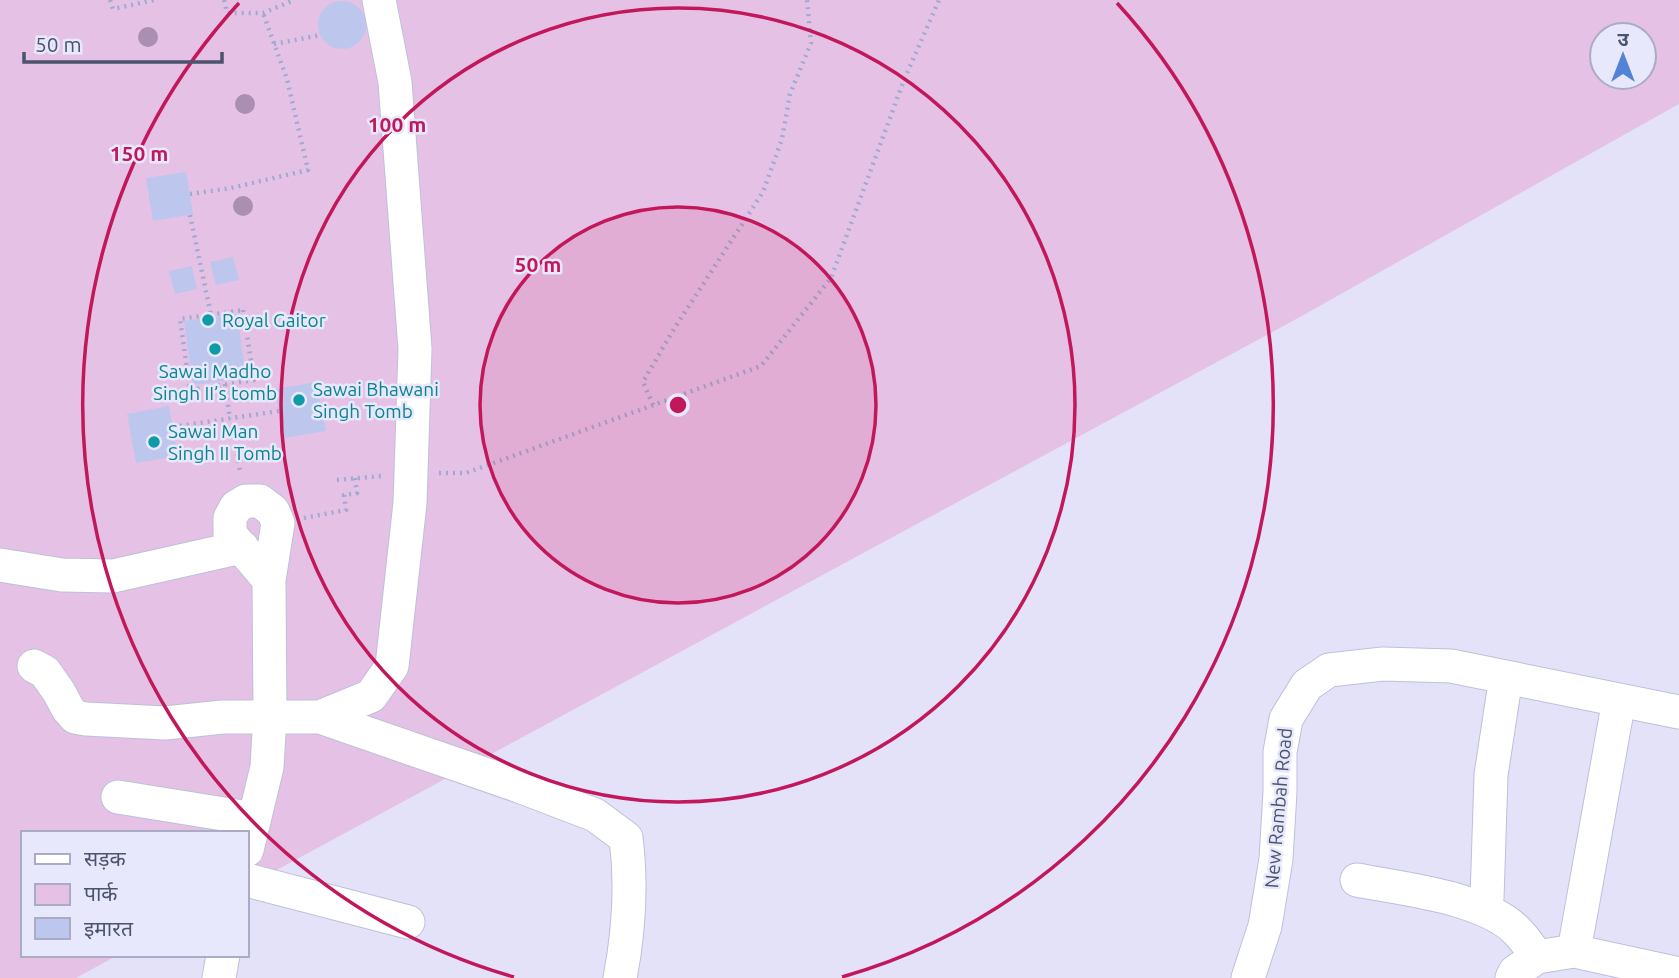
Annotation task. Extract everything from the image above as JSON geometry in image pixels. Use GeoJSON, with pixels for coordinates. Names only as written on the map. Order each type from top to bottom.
{"type":"FeatureCollection","features":[{"type":"Feature","properties":{"kind":"street"},"geometry":{"type":"LineString","coordinates":[[320,717],[371,696],[392,666],[410,503],[414,335],[395,82],[379,0]]}},
{"type":"Feature","properties":{"kind":"street"},"geometry":{"type":"LineString","coordinates":[[251,835],[267,767],[270,716],[268,580],[278,523],[273,511],[260,501],[246,501],[236,507],[230,517],[230,534],[268,580]]}},
{"type":"Feature","properties":{"kind":"street"},"geometry":{"type":"LineString","coordinates":[[0,565],[62,575],[113,576],[242,547]]}},
{"type":"Feature","properties":{"kind":"street","name":"New Rambah Road"},"geometry":{"type":"LineString","coordinates":[[1248,978],[1265,926],[1276,859],[1280,752],[1286,719],[1307,685],[1329,670],[1383,664],[1451,666],[1679,712]]}},
{"type":"Feature","properties":{"kind":"street"},"geometry":{"type":"LineString","coordinates":[[34,666],[45,672],[75,717],[165,723],[223,717],[320,717],[595,815],[626,838],[630,869],[629,902],[626,948],[620,978]]}},
{"type":"Feature","properties":{"kind":"street"},"geometry":{"type":"LineString","coordinates":[[1487,899],[1491,775],[1506,677]]}},
{"type":"Feature","properties":{"kind":"street"},"geometry":{"type":"LineString","coordinates":[[1574,951],[1619,700]]}},
{"type":"Feature","properties":{"kind":"street"},"geometry":{"type":"LineString","coordinates":[[118,797],[237,831]]}},
{"type":"Feature","properties":{"kind":"street"},"geometry":{"type":"LineString","coordinates":[[248,880],[408,922]]}},
{"type":"Feature","properties":{"kind":"street"},"geometry":{"type":"LineString","coordinates":[[1357,880],[1460,900],[1495,916],[1516,930],[1537,957]]}},
{"type":"Feature","properties":{"kind":"street"},"geometry":{"type":"LineString","coordinates":[[1512,978],[1515,972],[1537,957],[1574,951],[1642,972],[1679,974]]}},
{"type":"Feature","properties":{"kind":"street"},"geometry":{"type":"LineString","coordinates":[[219,978],[223,957]]}},
{"type":"Feature","properties":{"kind":"path"},"geometry":{"type":"LineString","coordinates":[[110,0],[113,9],[153,0]]}},
{"type":"Feature","properties":{"kind":"path"},"geometry":{"type":"LineString","coordinates":[[224,0],[227,13],[263,13],[294,0]]}},
{"type":"Feature","properties":{"kind":"path"},"geometry":{"type":"LineString","coordinates":[[653,405],[643,382],[763,191],[782,139],[789,93],[811,43],[807,0]]}},
{"type":"Feature","properties":{"kind":"path"},"geometry":{"type":"LineString","coordinates":[[337,480],[411,473],[466,473],[761,366],[831,278],[905,80],[939,0]]}},
{"type":"Feature","properties":{"kind":"path"},"geometry":{"type":"LineString","coordinates":[[190,194],[231,188],[308,170],[287,79],[263,13]]}},
{"type":"Feature","properties":{"kind":"path"},"geometry":{"type":"LineString","coordinates":[[274,44],[320,35]]}},
{"type":"Feature","properties":{"kind":"path"},"geometry":{"type":"LineString","coordinates":[[190,215],[211,314]]}},
{"type":"Feature","properties":{"kind":"path"},"geometry":{"type":"LineString","coordinates":[[243,310],[254,380],[190,390],[180,319],[211,314],[243,310]]}},
{"type":"Feature","properties":{"kind":"path"},"geometry":{"type":"LineString","coordinates":[[225,384],[230,419]]}},
{"type":"Feature","properties":{"kind":"path"},"geometry":{"type":"LineString","coordinates":[[173,428],[279,411]]}},
{"type":"Feature","properties":{"kind":"path"},"geometry":{"type":"LineString","coordinates":[[278,523],[346,510],[344,495],[357,493],[355,478]]}},
{"type":"Feature","properties":{"kind":"green space"},"geometry":{"type":"Polygon","coordinates":[[[0,0],[1679,0],[1679,104],[1300,317],[248,885],[248,831],[21,831],[21,957],[114,957],[76,978],[0,978],[0,0]]]}},
{"type":"Feature","properties":{"kind":"building"},"geometry":{"type":"Polygon","coordinates":[[[342,1],[359,8],[366,25],[359,42],[342,49],[325,42],[318,25],[325,8],[342,1]]]}},
{"type":"Feature","properties":{"kind":"building"},"geometry":{"type":"Polygon","coordinates":[[[186,172],[193,214],[153,221],[146,178],[186,172]]]}},
{"type":"Feature","properties":{"kind":"building"},"geometry":{"type":"Polygon","coordinates":[[[233,257],[239,280],[216,285],[210,262],[233,257]]]}},
{"type":"Feature","properties":{"kind":"building"},"geometry":{"type":"Polygon","coordinates":[[[192,266],[197,289],[175,294],[169,271],[192,266]]]}},
{"type":"Feature","properties":{"kind":"building","name":"Sawai Madho Singh II’s tomb"},"geometry":{"type":"Polygon","coordinates":[[[237,314],[246,378],[193,385],[184,321],[237,314]]]}},
{"type":"Feature","properties":{"kind":"building","name":"Sawai Bhawani Singh Tomb"},"geometry":{"type":"Polygon","coordinates":[[[317,382],[326,431],[284,438],[275,389],[317,382]]]}},
{"type":"Feature","properties":{"kind":"building","name":"Sawai Man Singh II Tomb"},"geometry":{"type":"Polygon","coordinates":[[[169,406],[178,456],[136,463],[127,414],[169,406]]]}},
{"type":"Feature","properties":{"kind":"place","name":"Royal Gaitor"},"geometry":{"type":"Point","coordinates":[208,320]}},
{"type":"Feature","properties":{"kind":"place","name":"Sawai Madho Singh II’s tomb"},"geometry":{"type":"Point","coordinates":[215,349]}},
{"type":"Feature","properties":{"kind":"place","name":"Sawai Bhawani Singh Tomb"},"geometry":{"type":"Point","coordinates":[299,400]}},
{"type":"Feature","properties":{"kind":"place","name":"Sawai Man Singh II Tomb"},"geometry":{"type":"Point","coordinates":[154,442]}}]}
